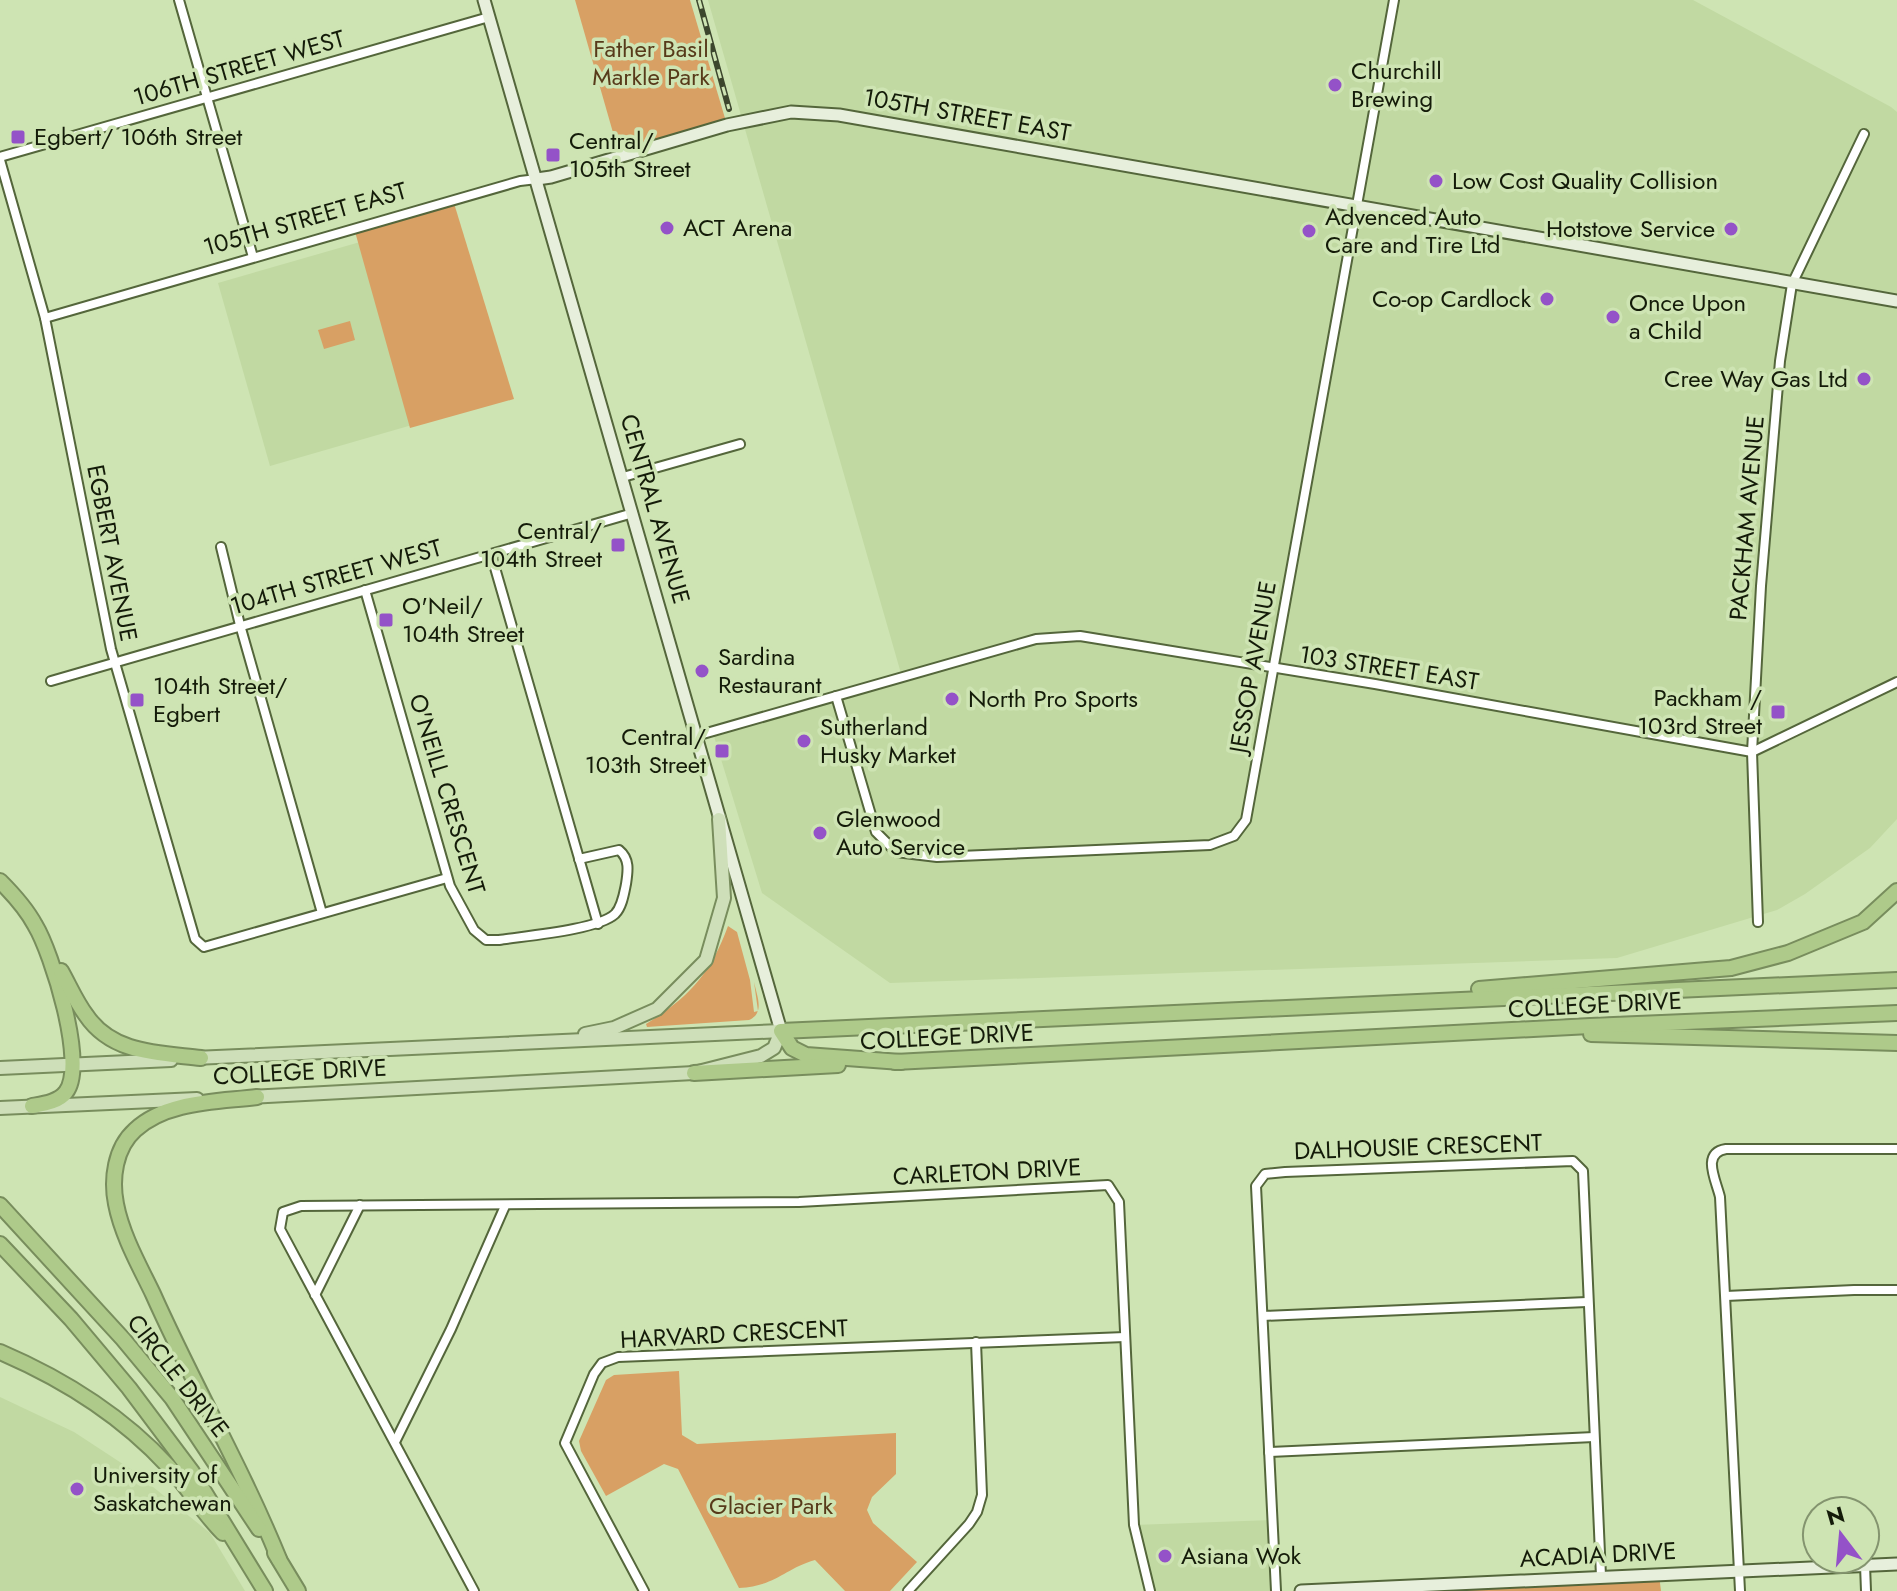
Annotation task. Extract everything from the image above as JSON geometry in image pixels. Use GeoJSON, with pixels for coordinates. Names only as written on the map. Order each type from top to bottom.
{"type":"FeatureCollection","features":[{"type":"Feature","properties":{"kind":"highway"},"geometry":{"type":"LineString","coordinates":[[0,881],[25,910],[85,1014],[101,1033],[135,1050],[201,1058]]}},
{"type":"Feature","properties":{"kind":"highway"},"geometry":{"type":"LineString","coordinates":[[1414,1000],[1445,992],[1731,968],[1788,953],[1863,922],[1897,891]]}},
{"type":"Feature","properties":{"kind":"highway"},"geometry":{"type":"LineString","coordinates":[[32,1106],[52,1102],[65,1093],[72,1079],[64,1008],[44,943]]}},
{"type":"Feature","properties":{"kind":"highway","name":"COLLEGE DRIVE"},"geometry":{"type":"LineString","coordinates":[[781,1031],[1897,980]]}},
{"type":"Feature","properties":{"kind":"highway","name":"COLLEGE DRIVE"},"geometry":{"type":"LineString","coordinates":[[694,1073],[1897,1013]]}},
{"type":"Feature","properties":{"kind":"highway"},"geometry":{"type":"LineString","coordinates":[[781,1031],[792,1048],[806,1055],[901,1062]]}},
{"type":"Feature","properties":{"kind":"highway"},"geometry":{"type":"LineString","coordinates":[[1502,1032],[1897,1043]]}},
{"type":"Feature","properties":{"kind":"highway"},"geometry":{"type":"LineString","coordinates":[[257,1097],[192,1105],[147,1121],[133,1131],[123,1144],[114,1186],[119,1218],[128,1240],[165,1323],[254,1498],[279,1559]]}},
{"type":"Feature","properties":{"kind":"highway","name":"CIRCLE DRIVE"},"geometry":{"type":"LineString","coordinates":[[0,1205],[123,1339],[172,1398],[219,1465],[298,1591]]}},
{"type":"Feature","properties":{"kind":"highway","name":"CIRCLE DRIVE"},"geometry":{"type":"LineString","coordinates":[[0,1244],[71,1319],[129,1388],[192,1472],[265,1591]]}},
{"type":"Feature","properties":{"kind":"highway"},"geometry":{"type":"LineString","coordinates":[[0,1352],[67,1384],[125,1425],[166,1463],[208,1518],[238,1548]]}},
{"type":"Feature","properties":{"kind":"main road"},"geometry":{"type":"LineString","coordinates":[[540,1042],[614,1028],[657,1009],[706,960],[724,898],[719,819]]}},
{"type":"Feature","properties":{"kind":"main road"},"geometry":{"type":"LineString","coordinates":[[694,1073],[761,1056],[774,1048],[781,1031]]}},
{"type":"Feature","properties":{"kind":"main road","name":"COLLEGE DRIVE"},"geometry":{"type":"LineString","coordinates":[[0,1068],[781,1031]]}},
{"type":"Feature","properties":{"kind":"main road","name":"COLLEGE DRIVE"},"geometry":{"type":"LineString","coordinates":[[0,1108],[694,1073]]}},
{"type":"Feature","properties":{"kind":"street"},"geometry":{"type":"LineString","coordinates":[[179,0],[253,257]]}},
{"type":"Feature","properties":{"kind":"street","name":"CENTRAL AVENUE"},"geometry":{"type":"LineString","coordinates":[[484,0],[781,1031]]}},
{"type":"Feature","properties":{"kind":"street","name":"JESSOP AVENUE"},"geometry":{"type":"LineString","coordinates":[[836,696],[876,832],[896,852],[937,857],[1210,845],[1234,836],[1246,820],[1394,0]]}},
{"type":"Feature","properties":{"kind":"street","name":"106TH STREET WEST"},"geometry":{"type":"LineString","coordinates":[[0,158],[489,17]]}},
{"type":"Feature","properties":{"kind":"street","name":"105TH STREET EAST"},"geometry":{"type":"LineString","coordinates":[[45,318],[520,181],[554,176],[718,127],[791,112],[839,115],[1897,301]]}},
{"type":"Feature","properties":{"kind":"street","name":"PACKHAM AVENUE"},"geometry":{"type":"LineString","coordinates":[[1758,922],[1752,752],[1770,465],[1780,361],[1792,284],[1864,134]]}},
{"type":"Feature","properties":{"kind":"street","name":"EGBERT AVENUE"},"geometry":{"type":"LineString","coordinates":[[0,158],[45,318],[115,661],[195,939],[204,947],[322,913]]}},
{"type":"Feature","properties":{"kind":"street"},"geometry":{"type":"LineString","coordinates":[[623,477],[740,444]]}},
{"type":"Feature","properties":{"kind":"street","name":"104TH STREET WEST"},"geometry":{"type":"LineString","coordinates":[[51,681],[633,513]]}},
{"type":"Feature","properties":{"kind":"street"},"geometry":{"type":"LineString","coordinates":[[221,547],[240,625],[322,913],[447,878]]}},
{"type":"Feature","properties":{"kind":"street"},"geometry":{"type":"LineString","coordinates":[[491,554],[579,859],[598,924],[616,913],[622,903],[627,861],[619,850],[579,859]]}},
{"type":"Feature","properties":{"kind":"street","name":"O'NEILL CRESCENT"},"geometry":{"type":"LineString","coordinates":[[365,590],[447,878],[474,930],[486,940],[499,940],[598,924]]}},
{"type":"Feature","properties":{"kind":"street","name":"103 STREET EAST"},"geometry":{"type":"LineString","coordinates":[[696,736],[1036,639],[1080,636],[1375,684],[1752,752]]}},
{"type":"Feature","properties":{"kind":"street"},"geometry":{"type":"LineString","coordinates":[[1752,752],[1897,682]]}},
{"type":"Feature","properties":{"kind":"street"},"geometry":{"type":"LineString","coordinates":[[1740,1591],[1720,1197],[1711,1163],[1715,1153],[1726,1149],[1897,1149]]}},
{"type":"Feature","properties":{"kind":"street","name":"DALHOUSIE CRESCENT"},"geometry":{"type":"LineString","coordinates":[[1276,1591],[1256,1186],[1265,1174],[1285,1172],[1573,1161],[1583,1171],[1601,1576]]}},
{"type":"Feature","properties":{"kind":"street","name":"CARLETON DRIVE"},"geometry":{"type":"LineString","coordinates":[[474,1591],[280,1229],[283,1212],[301,1206],[799,1202],[1108,1185],[1119,1202],[1134,1525],[1150,1591]]}},
{"type":"Feature","properties":{"kind":"street"},"geometry":{"type":"LineString","coordinates":[[315,1295],[360,1205]]}},
{"type":"Feature","properties":{"kind":"street"},"geometry":{"type":"LineString","coordinates":[[395,1442],[451,1329],[505,1206]]}},
{"type":"Feature","properties":{"kind":"street"},"geometry":{"type":"LineString","coordinates":[[1726,1296],[1897,1290]]}},
{"type":"Feature","properties":{"kind":"street"},"geometry":{"type":"LineString","coordinates":[[1263,1316],[1587,1302]]}},
{"type":"Feature","properties":{"kind":"street","name":"HARVARD CRESCENT"},"geometry":{"type":"LineString","coordinates":[[644,1591],[565,1443],[594,1374],[602,1363],[618,1357],[1125,1337]]}},
{"type":"Feature","properties":{"kind":"street"},"geometry":{"type":"LineString","coordinates":[[908,1591],[969,1524],[982,1495],[976,1342]]}},
{"type":"Feature","properties":{"kind":"street"},"geometry":{"type":"LineString","coordinates":[[1269,1452],[1594,1437]]}},
{"type":"Feature","properties":{"kind":"street","name":"ACADIA DRIVE"},"geometry":{"type":"LineString","coordinates":[[1301,1591],[1801,1568]]}},
{"type":"Feature","properties":{"kind":"shaded area"},"geometry":{"type":"Polygon","coordinates":[[[708,0],[1693,0],[1891,107],[1897,112],[1897,819],[1870,848],[1777,910],[1617,958],[890,983],[762,893],[713,733],[902,677],[708,0]]]}},
{"type":"Feature","properties":{"kind":"shaded area"},"geometry":{"type":"Polygon","coordinates":[[[360,242],[412,425],[270,466],[218,283],[360,242]]]}},
{"type":"Feature","properties":{"kind":"shaded area","name":"University of Saskatchewan"},"geometry":{"type":"Polygon","coordinates":[[[0,1397],[74,1432],[132,1470],[210,1533],[245,1591],[0,1591],[0,1397]]]}},
{"type":"Feature","properties":{"kind":"shaded area"},"geometry":{"type":"Polygon","coordinates":[[[1272,1520],[1276,1591],[1150,1591],[1134,1525],[1272,1520]]]}},
{"type":"Feature","properties":{"kind":"green space","name":"Father Basil Markle Park"},"geometry":{"type":"Polygon","coordinates":[[[575,0],[690,0],[727,125],[620,157],[575,0]]]}},
{"type":"Feature","properties":{"kind":"green space"},"geometry":{"type":"Polygon","coordinates":[[[453,200],[514,399],[410,428],[354,228],[453,200]]]}},
{"type":"Feature","properties":{"kind":"green space"},"geometry":{"type":"Polygon","coordinates":[[[350,321],[355,340],[324,349],[318,330],[350,321]]]}},
{"type":"Feature","properties":{"kind":"green space"},"geometry":{"type":"Polygon","coordinates":[[[728,926],[737,932],[750,980],[754,1012],[758,1011],[754,1017],[749,1020],[647,1027],[646,1024],[696,983],[714,958],[728,926]]]}},
{"type":"Feature","properties":{"kind":"green space","name":"Glacier Park"},"geometry":{"type":"Polygon","coordinates":[[[679,1371],[682,1435],[697,1444],[896,1433],[896,1474],[872,1497],[867,1510],[873,1523],[917,1562],[890,1591],[845,1591],[815,1560],[771,1581],[739,1588],[678,1469],[664,1464],[606,1496],[581,1451],[579,1441],[606,1380],[614,1375],[679,1371]]]}},
{"type":"Feature","properties":{"kind":"green space"},"geometry":{"type":"Polygon","coordinates":[[[1659,1575],[1661,1591],[1454,1591],[1454,1584],[1659,1575]]]}},
{"type":"Feature","properties":{"kind":"railway"},"geometry":{"type":"LineString","coordinates":[[699,0],[729,109]]}},
{"type":"Feature","properties":{"kind":"place","name":"Churchill Brewing"},"geometry":{"type":"Point","coordinates":[1335,85]}},
{"type":"Feature","properties":{"kind":"place","name":"Egbert/ 106th Street"},"geometry":{"type":"Point","coordinates":[18,137]}},
{"type":"Feature","properties":{"kind":"place","name":"Central/ 105th Street"},"geometry":{"type":"Point","coordinates":[553,155]}},
{"type":"Feature","properties":{"kind":"place","name":"Low Cost Quality Collision"},"geometry":{"type":"Point","coordinates":[1436,181]}},
{"type":"Feature","properties":{"kind":"place","name":"ACT Arena"},"geometry":{"type":"Point","coordinates":[667,228]}},
{"type":"Feature","properties":{"kind":"place","name":"Hotstove Service"},"geometry":{"type":"Point","coordinates":[1731,229]}},
{"type":"Feature","properties":{"kind":"place","name":"Advenced Auto Care and Tire Ltd"},"geometry":{"type":"Point","coordinates":[1309,231]}},
{"type":"Feature","properties":{"kind":"place","name":"Co-op Cardlock"},"geometry":{"type":"Point","coordinates":[1547,299]}},
{"type":"Feature","properties":{"kind":"place","name":"Once Upon a Child"},"geometry":{"type":"Point","coordinates":[1613,317]}},
{"type":"Feature","properties":{"kind":"place","name":"Cree Way Gas Ltd"},"geometry":{"type":"Point","coordinates":[1864,379]}},
{"type":"Feature","properties":{"kind":"place","name":"Central/ 104th Street"},"geometry":{"type":"Point","coordinates":[618,545]}},
{"type":"Feature","properties":{"kind":"place","name":"O'Neil/ 104th Street"},"geometry":{"type":"Point","coordinates":[386,620]}},
{"type":"Feature","properties":{"kind":"place","name":"Sardina Restaurant"},"geometry":{"type":"Point","coordinates":[702,671]}},
{"type":"Feature","properties":{"kind":"place","name":"North Pro Sports"},"geometry":{"type":"Point","coordinates":[952,699]}},
{"type":"Feature","properties":{"kind":"place","name":"104th Street/ Egbert"},"geometry":{"type":"Point","coordinates":[137,700]}},
{"type":"Feature","properties":{"kind":"place","name":"Packham / 103rd Street"},"geometry":{"type":"Point","coordinates":[1778,712]}},
{"type":"Feature","properties":{"kind":"place","name":"Sutherland Husky Market"},"geometry":{"type":"Point","coordinates":[804,741]}},
{"type":"Feature","properties":{"kind":"place","name":"Central/ 103th Street"},"geometry":{"type":"Point","coordinates":[722,751]}},
{"type":"Feature","properties":{"kind":"place","name":"Glenwood Auto Service"},"geometry":{"type":"Point","coordinates":[820,833]}},
{"type":"Feature","properties":{"kind":"place","name":"University of Saskatchewan"},"geometry":{"type":"Point","coordinates":[77,1489]}},
{"type":"Feature","properties":{"kind":"place","name":"Asiana Wok"},"geometry":{"type":"Point","coordinates":[1165,1556]}}]}
